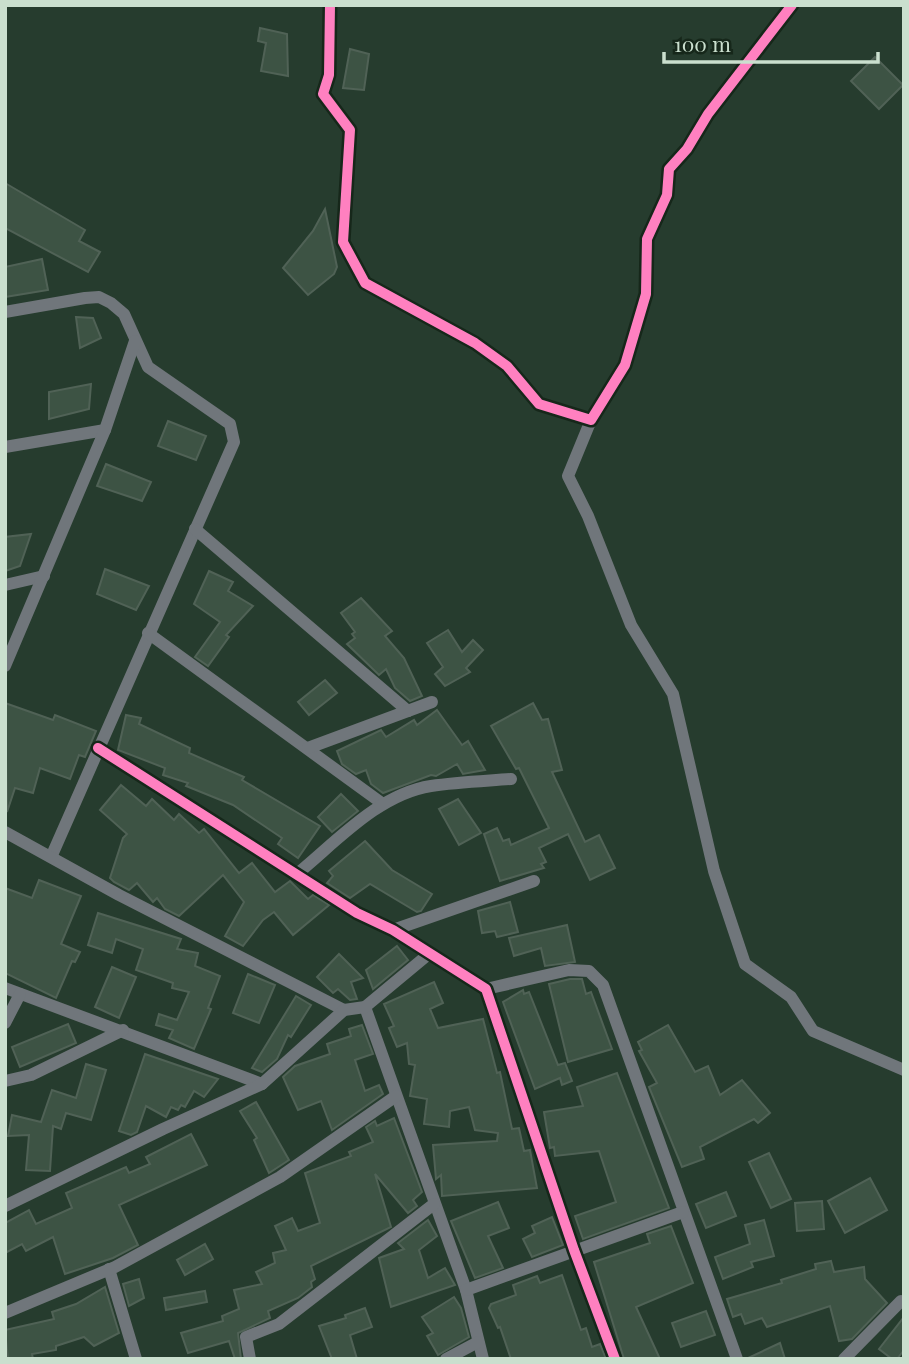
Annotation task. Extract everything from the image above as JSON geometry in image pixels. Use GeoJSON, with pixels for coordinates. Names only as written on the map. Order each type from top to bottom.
{"type":"FeatureCollection","features":[{"type":"Feature","properties":{"kind":"street"},"geometry":{"type":"LineString","coordinates":[[330,5],[329,75],[323,94],[350,130],[343,242],[365,282],[475,343],[507,366],[539,404],[591,420]]}},
{"type":"Feature","properties":{"kind":"street"},"geometry":{"type":"LineString","coordinates":[[792,5],[708,114],[687,149],[669,169],[667,195],[647,239],[646,294],[625,366],[591,420],[568,476],[588,516],[631,625],[673,694],[714,871],[745,964],[791,996],[813,1031],[904,1070]]}},
{"type":"Feature","properties":{"kind":"street"},"geometry":{"type":"LineString","coordinates":[[5,312],[100,297],[124,314],[148,367],[230,424],[234,432],[234,442],[52,855]]}},
{"type":"Feature","properties":{"kind":"street"},"geometry":{"type":"LineString","coordinates":[[5,666],[105,429],[135,341]]}},
{"type":"Feature","properties":{"kind":"street"},"geometry":{"type":"LineString","coordinates":[[5,447],[105,429]]}},
{"type":"Feature","properties":{"kind":"street"},"geometry":{"type":"LineString","coordinates":[[195,529],[408,711]]}},
{"type":"Feature","properties":{"kind":"street"},"geometry":{"type":"LineString","coordinates":[[5,585],[44,576]]}},
{"type":"Feature","properties":{"kind":"street"},"geometry":{"type":"LineString","coordinates":[[148,633],[383,804]]}},
{"type":"Feature","properties":{"kind":"street"},"geometry":{"type":"LineString","coordinates":[[308,748],[432,702]]}},
{"type":"Feature","properties":{"kind":"street"},"geometry":{"type":"LineString","coordinates":[[98,748],[357,913],[393,930],[486,989],[574,1251],[615,1359]]}},
{"type":"Feature","properties":{"kind":"street"},"geometry":{"type":"LineString","coordinates":[[298,873],[383,804],[429,786],[511,779]]}},
{"type":"Feature","properties":{"kind":"street"},"geometry":{"type":"LineString","coordinates":[[5,832],[52,855],[119,895],[344,1010]]}},
{"type":"Feature","properties":{"kind":"street"},"geometry":{"type":"LineString","coordinates":[[393,930],[534,881]]}},
{"type":"Feature","properties":{"kind":"street"},"geometry":{"type":"LineString","coordinates":[[5,1206],[262,1084],[344,1010],[365,1007],[430,953]]}},
{"type":"Feature","properties":{"kind":"street"},"geometry":{"type":"LineString","coordinates":[[486,989],[569,970],[589,971],[603,985],[737,1359]]}},
{"type":"Feature","properties":{"kind":"street"},"geometry":{"type":"LineString","coordinates":[[5,989],[123,1030],[262,1084]]}},
{"type":"Feature","properties":{"kind":"street"},"geometry":{"type":"LineString","coordinates":[[5,1023],[20,994]]}},
{"type":"Feature","properties":{"kind":"street"},"geometry":{"type":"LineString","coordinates":[[365,1007],[466,1290],[483,1359]]}},
{"type":"Feature","properties":{"kind":"street"},"geometry":{"type":"LineString","coordinates":[[5,1081],[31,1075],[123,1030]]}},
{"type":"Feature","properties":{"kind":"street"},"geometry":{"type":"LineString","coordinates":[[7,1308],[109,1269],[280,1177],[396,1096]]}},
{"type":"Feature","properties":{"kind":"street"},"geometry":{"type":"LineString","coordinates":[[250,1359],[246,1337],[279,1324],[434,1203]]}},
{"type":"Feature","properties":{"kind":"street"},"geometry":{"type":"LineString","coordinates":[[466,1290],[683,1212]]}},
{"type":"Feature","properties":{"kind":"street"},"geometry":{"type":"LineString","coordinates":[[109,1269],[136,1359]]}},
{"type":"Feature","properties":{"kind":"street"},"geometry":{"type":"LineString","coordinates":[[844,1359],[901,1301]]}},
{"type":"Feature","properties":{"kind":"street"},"geometry":{"type":"LineString","coordinates":[[446,1359],[478,1342]]}},
{"type":"Feature","properties":{"kind":"building"},"geometry":{"type":"Polygon","coordinates":[[[260,28],[287,34],[288,76],[261,71],[266,43],[258,41],[260,28]]]}},
{"type":"Feature","properties":{"kind":"building"},"geometry":{"type":"Polygon","coordinates":[[[350,49],[369,54],[364,90],[343,88],[350,49]]]}},
{"type":"Feature","properties":{"kind":"building"},"geometry":{"type":"Polygon","coordinates":[[[875,57],[903,85],[879,109],[851,81],[875,57]]]}},
{"type":"Feature","properties":{"kind":"building"},"geometry":{"type":"Polygon","coordinates":[[[5,183],[85,230],[79,241],[100,252],[88,272],[5,228],[5,183]]]}},
{"type":"Feature","properties":{"kind":"building"},"geometry":{"type":"Polygon","coordinates":[[[325,209],[337,267],[334,274],[308,295],[283,268],[313,231],[325,209]]]}},
{"type":"Feature","properties":{"kind":"building"},"geometry":{"type":"Polygon","coordinates":[[[42,259],[48,290],[5,297],[5,267],[42,259]]]}},
{"type":"Feature","properties":{"kind":"building"},"geometry":{"type":"Polygon","coordinates":[[[76,317],[93,318],[101,338],[80,348],[76,317]]]}},
{"type":"Feature","properties":{"kind":"building"},"geometry":{"type":"Polygon","coordinates":[[[91,384],[89,409],[49,419],[49,392],[91,384]]]}},
{"type":"Feature","properties":{"kind":"building"},"geometry":{"type":"Polygon","coordinates":[[[168,421],[206,436],[196,460],[158,446],[168,421]]]}},
{"type":"Feature","properties":{"kind":"building"},"geometry":{"type":"Polygon","coordinates":[[[106,464],[151,482],[142,501],[97,486],[106,464]]]}},
{"type":"Feature","properties":{"kind":"building"},"geometry":{"type":"Polygon","coordinates":[[[31,534],[20,566],[5,571],[5,537],[31,534]]]}},
{"type":"Feature","properties":{"kind":"building"},"geometry":{"type":"Polygon","coordinates":[[[105,569],[149,586],[136,610],[97,594],[105,569]]]}},
{"type":"Feature","properties":{"kind":"building"},"geometry":{"type":"Polygon","coordinates":[[[209,571],[233,582],[228,591],[253,606],[226,635],[229,637],[208,666],[195,657],[220,622],[194,604],[209,571]]]}},
{"type":"Feature","properties":{"kind":"building"},"geometry":{"type":"Polygon","coordinates":[[[361,598],[392,631],[385,636],[404,658],[422,696],[410,701],[395,688],[386,669],[379,675],[347,644],[355,638],[352,634],[355,632],[341,613],[361,598]]]}},
{"type":"Feature","properties":{"kind":"building"},"geometry":{"type":"Polygon","coordinates":[[[448,630],[462,652],[473,640],[483,650],[466,668],[470,672],[445,686],[435,674],[443,667],[427,643],[448,630]]]}},
{"type":"Feature","properties":{"kind":"building"},"geometry":{"type":"Polygon","coordinates":[[[325,680],[337,693],[309,715],[298,702],[325,680]]]}},
{"type":"Feature","properties":{"kind":"building"},"geometry":{"type":"Polygon","coordinates":[[[5,703],[53,720],[55,715],[96,731],[85,757],[79,755],[70,779],[40,768],[33,793],[15,788],[7,812],[5,703]]]}},
{"type":"Feature","properties":{"kind":"building"},"geometry":{"type":"Polygon","coordinates":[[[533,703],[542,720],[548,719],[562,770],[552,772],[585,842],[599,835],[615,868],[590,880],[568,834],[539,848],[546,862],[541,864],[544,868],[500,881],[484,834],[497,828],[503,841],[509,839],[511,845],[549,828],[519,768],[516,769],[491,726],[533,703]]]}},
{"type":"Feature","properties":{"kind":"building"},"geometry":{"type":"Polygon","coordinates":[[[437,710],[462,745],[468,741],[485,770],[463,774],[457,764],[436,776],[431,775],[383,793],[371,784],[366,770],[356,774],[342,764],[337,751],[381,730],[386,737],[414,720],[417,725],[437,710]]]}},
{"type":"Feature","properties":{"kind":"building"},"geometry":{"type":"Polygon","coordinates":[[[126,715],[141,718],[139,724],[190,748],[189,753],[244,777],[242,780],[320,826],[298,858],[278,844],[282,838],[233,805],[186,786],[188,783],[163,775],[165,768],[118,750],[126,715]]]}},
{"type":"Feature","properties":{"kind":"building"},"geometry":{"type":"Polygon","coordinates":[[[121,785],[146,806],[152,799],[174,820],[179,814],[199,833],[204,829],[239,873],[252,863],[275,892],[290,881],[308,899],[313,895],[329,905],[293,935],[274,912],[263,920],[243,946],[225,936],[244,902],[223,875],[179,916],[165,909],[157,898],[153,902],[137,883],[129,890],[114,882],[110,878],[123,838],[127,834],[100,810],[121,785]]]}},
{"type":"Feature","properties":{"kind":"building"},"geometry":{"type":"Polygon","coordinates":[[[341,794],[358,811],[332,832],[318,817],[341,794]]]}},
{"type":"Feature","properties":{"kind":"building"},"geometry":{"type":"Polygon","coordinates":[[[458,799],[481,833],[459,845],[439,809],[458,799]]]}},
{"type":"Feature","properties":{"kind":"building"},"geometry":{"type":"Polygon","coordinates":[[[365,841],[392,870],[432,894],[421,911],[417,912],[370,884],[350,898],[327,883],[333,876],[329,871],[365,841]]]}},
{"type":"Feature","properties":{"kind":"building"},"geometry":{"type":"Polygon","coordinates":[[[39,880],[81,896],[61,944],[80,952],[75,962],[72,961],[56,998],[5,973],[5,888],[32,898],[39,880]]]}},
{"type":"Feature","properties":{"kind":"building"},"geometry":{"type":"Polygon","coordinates":[[[510,902],[518,932],[497,937],[495,931],[482,933],[478,911],[510,902]]]}},
{"type":"Feature","properties":{"kind":"building"},"geometry":{"type":"Polygon","coordinates":[[[98,913],[181,939],[177,949],[198,953],[195,966],[220,976],[208,1008],[211,1009],[194,1049],[169,1038],[173,1030],[156,1025],[159,1014],[177,1020],[189,992],[172,988],[173,983],[136,970],[143,949],[116,939],[112,953],[88,945],[98,913]]]}},
{"type":"Feature","properties":{"kind":"building"},"geometry":{"type":"Polygon","coordinates":[[[567,925],[575,962],[545,966],[541,948],[514,956],[509,938],[567,925]]]}},
{"type":"Feature","properties":{"kind":"building"},"geometry":{"type":"Polygon","coordinates":[[[397,946],[408,960],[373,989],[366,970],[397,946]]]}},
{"type":"Feature","properties":{"kind":"building"},"geometry":{"type":"Polygon","coordinates":[[[339,954],[363,978],[351,982],[357,999],[350,1000],[338,989],[333,993],[317,977],[339,954]]]}},
{"type":"Feature","properties":{"kind":"building"},"geometry":{"type":"Polygon","coordinates":[[[112,967],[136,977],[119,1018],[95,1007],[112,967]]]}},
{"type":"Feature","properties":{"kind":"building"},"geometry":{"type":"Polygon","coordinates":[[[248,974],[275,985],[259,1023],[233,1013],[248,974]]]}},
{"type":"Feature","properties":{"kind":"building"},"geometry":{"type":"Polygon","coordinates":[[[582,979],[586,994],[591,992],[612,1049],[568,1062],[549,984],[582,979]]]}},
{"type":"Feature","properties":{"kind":"building"},"geometry":{"type":"Polygon","coordinates":[[[434,982],[443,1003],[430,1009],[438,1028],[483,1019],[497,1073],[500,1072],[512,1129],[519,1128],[524,1151],[530,1150],[537,1188],[442,1196],[441,1175],[436,1179],[433,1145],[497,1141],[498,1133],[475,1130],[469,1107],[450,1111],[449,1127],[424,1124],[427,1099],[410,1096],[415,1065],[409,1064],[407,1043],[397,1047],[389,1028],[394,1026],[384,1004],[434,982]]]}},
{"type":"Feature","properties":{"kind":"building"},"geometry":{"type":"Polygon","coordinates":[[[523,990],[524,994],[529,992],[558,1065],[565,1063],[572,1081],[562,1085],[560,1078],[535,1089],[503,1002],[523,990]]]}},
{"type":"Feature","properties":{"kind":"building"},"geometry":{"type":"Polygon","coordinates":[[[296,996],[311,1005],[291,1037],[288,1035],[277,1059],[262,1072],[252,1068],[296,996]]]}},
{"type":"Feature","properties":{"kind":"building"},"geometry":{"type":"Polygon","coordinates":[[[68,1024],[76,1043],[20,1067],[12,1047],[68,1024]]]}},
{"type":"Feature","properties":{"kind":"building"},"geometry":{"type":"Polygon","coordinates":[[[362,1025],[373,1054],[355,1060],[365,1091],[379,1085],[383,1094],[332,1130],[321,1101],[298,1110],[283,1077],[295,1066],[330,1054],[327,1044],[351,1036],[349,1029],[362,1025]]]}},
{"type":"Feature","properties":{"kind":"building"},"geometry":{"type":"Polygon","coordinates":[[[668,1025],[695,1072],[708,1066],[720,1095],[742,1080],[770,1113],[758,1123],[754,1119],[700,1147],[704,1159],[682,1167],[649,1087],[657,1083],[639,1051],[642,1050],[638,1042],[668,1025]]]}},
{"type":"Feature","properties":{"kind":"building"},"geometry":{"type":"Polygon","coordinates":[[[145,1054],[218,1079],[204,1097],[194,1091],[185,1107],[181,1105],[178,1110],[171,1107],[166,1117],[146,1106],[137,1132],[131,1135],[119,1131],[145,1054]]]}},
{"type":"Feature","properties":{"kind":"building"},"geometry":{"type":"Polygon","coordinates":[[[86,1064],[106,1070],[91,1120],[66,1113],[61,1129],[53,1126],[50,1171],[26,1170],[29,1135],[8,1136],[12,1115],[41,1122],[52,1090],[76,1098],[86,1064]]]}},
{"type":"Feature","properties":{"kind":"building"},"geometry":{"type":"Polygon","coordinates":[[[617,1073],[669,1208],[583,1239],[575,1216],[616,1202],[599,1151],[555,1156],[554,1147],[550,1148],[544,1112],[583,1106],[577,1087],[617,1073]]]}},
{"type":"Feature","properties":{"kind":"building"},"geometry":{"type":"Polygon","coordinates":[[[256,1102],[289,1160],[269,1173],[254,1140],[257,1138],[240,1111],[256,1102]]]}},
{"type":"Feature","properties":{"kind":"building"},"geometry":{"type":"Polygon","coordinates":[[[394,1118],[422,1192],[413,1200],[417,1206],[408,1213],[375,1174],[391,1227],[311,1266],[315,1279],[311,1282],[312,1287],[298,1298],[268,1311],[270,1318],[238,1333],[241,1359],[235,1359],[229,1341],[188,1353],[181,1333],[223,1321],[222,1316],[239,1309],[234,1290],[262,1284],[256,1272],[275,1263],[273,1253],[286,1250],[275,1226],[292,1218],[298,1231],[320,1223],[305,1173],[351,1156],[349,1152],[373,1142],[366,1127],[375,1121],[377,1126],[394,1118]]]}},
{"type":"Feature","properties":{"kind":"building"},"geometry":{"type":"Polygon","coordinates":[[[191,1134],[207,1165],[119,1205],[138,1245],[113,1258],[65,1274],[53,1237],[26,1251],[22,1244],[5,1253],[5,1223],[29,1210],[36,1224],[72,1208],[66,1193],[126,1167],[129,1173],[150,1164],[146,1157],[191,1134]]]}},
{"type":"Feature","properties":{"kind":"building"},"geometry":{"type":"Polygon","coordinates":[[[769,1153],[791,1199],[771,1208],[749,1162],[769,1153]]]}},
{"type":"Feature","properties":{"kind":"building"},"geometry":{"type":"Polygon","coordinates":[[[870,1178],[887,1210],[845,1233],[828,1201],[870,1178]]]}},
{"type":"Feature","properties":{"kind":"building"},"geometry":{"type":"Polygon","coordinates":[[[726,1192],[736,1216],[706,1228],[696,1204],[726,1192]]]}},
{"type":"Feature","properties":{"kind":"building"},"geometry":{"type":"Polygon","coordinates":[[[822,1201],[824,1229],[797,1231],[795,1203],[822,1201]]]}},
{"type":"Feature","properties":{"kind":"building"},"geometry":{"type":"Polygon","coordinates":[[[498,1202],[509,1228],[488,1236],[503,1268],[475,1278],[451,1221],[498,1202]]]}},
{"type":"Feature","properties":{"kind":"building"},"geometry":{"type":"Polygon","coordinates":[[[552,1217],[563,1245],[532,1257],[523,1239],[535,1233],[532,1226],[552,1217]]]}},
{"type":"Feature","properties":{"kind":"building"},"geometry":{"type":"Polygon","coordinates":[[[428,1220],[437,1236],[419,1250],[428,1278],[445,1268],[455,1285],[391,1307],[379,1258],[404,1249],[398,1243],[428,1220]]]}},
{"type":"Feature","properties":{"kind":"building"},"geometry":{"type":"Polygon","coordinates":[[[764,1220],[774,1256],[751,1262],[753,1267],[723,1279],[715,1257],[750,1244],[745,1225],[764,1220]]]}},
{"type":"Feature","properties":{"kind":"building"},"geometry":{"type":"Polygon","coordinates":[[[671,1226],[693,1283],[636,1307],[660,1359],[624,1359],[594,1262],[650,1243],[647,1234],[671,1226]]]}},
{"type":"Feature","properties":{"kind":"building"},"geometry":{"type":"Polygon","coordinates":[[[205,1244],[213,1259],[185,1275],[177,1260],[205,1244]]]}},
{"type":"Feature","properties":{"kind":"building"},"geometry":{"type":"Polygon","coordinates":[[[831,1261],[834,1272],[864,1267],[865,1279],[887,1303],[852,1339],[839,1341],[830,1306],[767,1327],[762,1318],[745,1324],[741,1314],[733,1317],[727,1299],[782,1283],[781,1280],[816,1269],[815,1264],[831,1261]]]}},
{"type":"Feature","properties":{"kind":"building"},"geometry":{"type":"Polygon","coordinates":[[[562,1275],[581,1330],[586,1328],[592,1347],[600,1344],[606,1359],[511,1359],[500,1327],[498,1328],[489,1308],[491,1304],[516,1295],[513,1285],[537,1276],[540,1283],[562,1275]]]}},
{"type":"Feature","properties":{"kind":"building"},"geometry":{"type":"Polygon","coordinates":[[[139,1279],[144,1298],[129,1306],[123,1284],[139,1279]]]}},
{"type":"Feature","properties":{"kind":"building"},"geometry":{"type":"Polygon","coordinates":[[[105,1287],[119,1333],[94,1346],[84,1337],[56,1346],[56,1350],[32,1354],[33,1359],[8,1359],[5,1330],[54,1319],[52,1312],[76,1304],[105,1287]]]}},
{"type":"Feature","properties":{"kind":"building"},"geometry":{"type":"Polygon","coordinates":[[[205,1291],[207,1302],[166,1310],[164,1298],[205,1291]]]}},
{"type":"Feature","properties":{"kind":"building"},"geometry":{"type":"Polygon","coordinates":[[[454,1297],[461,1308],[469,1337],[438,1355],[427,1336],[433,1333],[422,1317],[454,1297]]]}},
{"type":"Feature","properties":{"kind":"building"},"geometry":{"type":"Polygon","coordinates":[[[365,1308],[372,1327],[350,1335],[357,1359],[332,1359],[319,1326],[346,1318],[345,1315],[365,1308]]]}},
{"type":"Feature","properties":{"kind":"building"},"geometry":{"type":"Polygon","coordinates":[[[706,1311],[715,1335],[681,1347],[672,1323],[706,1311]]]}},
{"type":"Feature","properties":{"kind":"building"},"geometry":{"type":"Polygon","coordinates":[[[904,1317],[904,1350],[897,1359],[892,1359],[879,1349],[904,1317]]]}},
{"type":"Feature","properties":{"kind":"building"},"geometry":{"type":"Polygon","coordinates":[[[780,1343],[785,1359],[746,1359],[780,1343]]]}},
{"type":"Feature","properties":{"kind":"cycle path"},"geometry":{"type":"LineString","coordinates":[[330,5],[329,75],[323,94],[350,130],[343,242],[365,283],[475,343],[507,366],[539,404],[591,420],[625,365],[646,294],[647,239],[667,195],[669,169],[687,149],[708,114],[792,5]]}},
{"type":"Feature","properties":{"kind":"cycle path"},"geometry":{"type":"LineString","coordinates":[[98,748],[357,913],[393,930],[486,989],[574,1250],[615,1359]]}}]}
